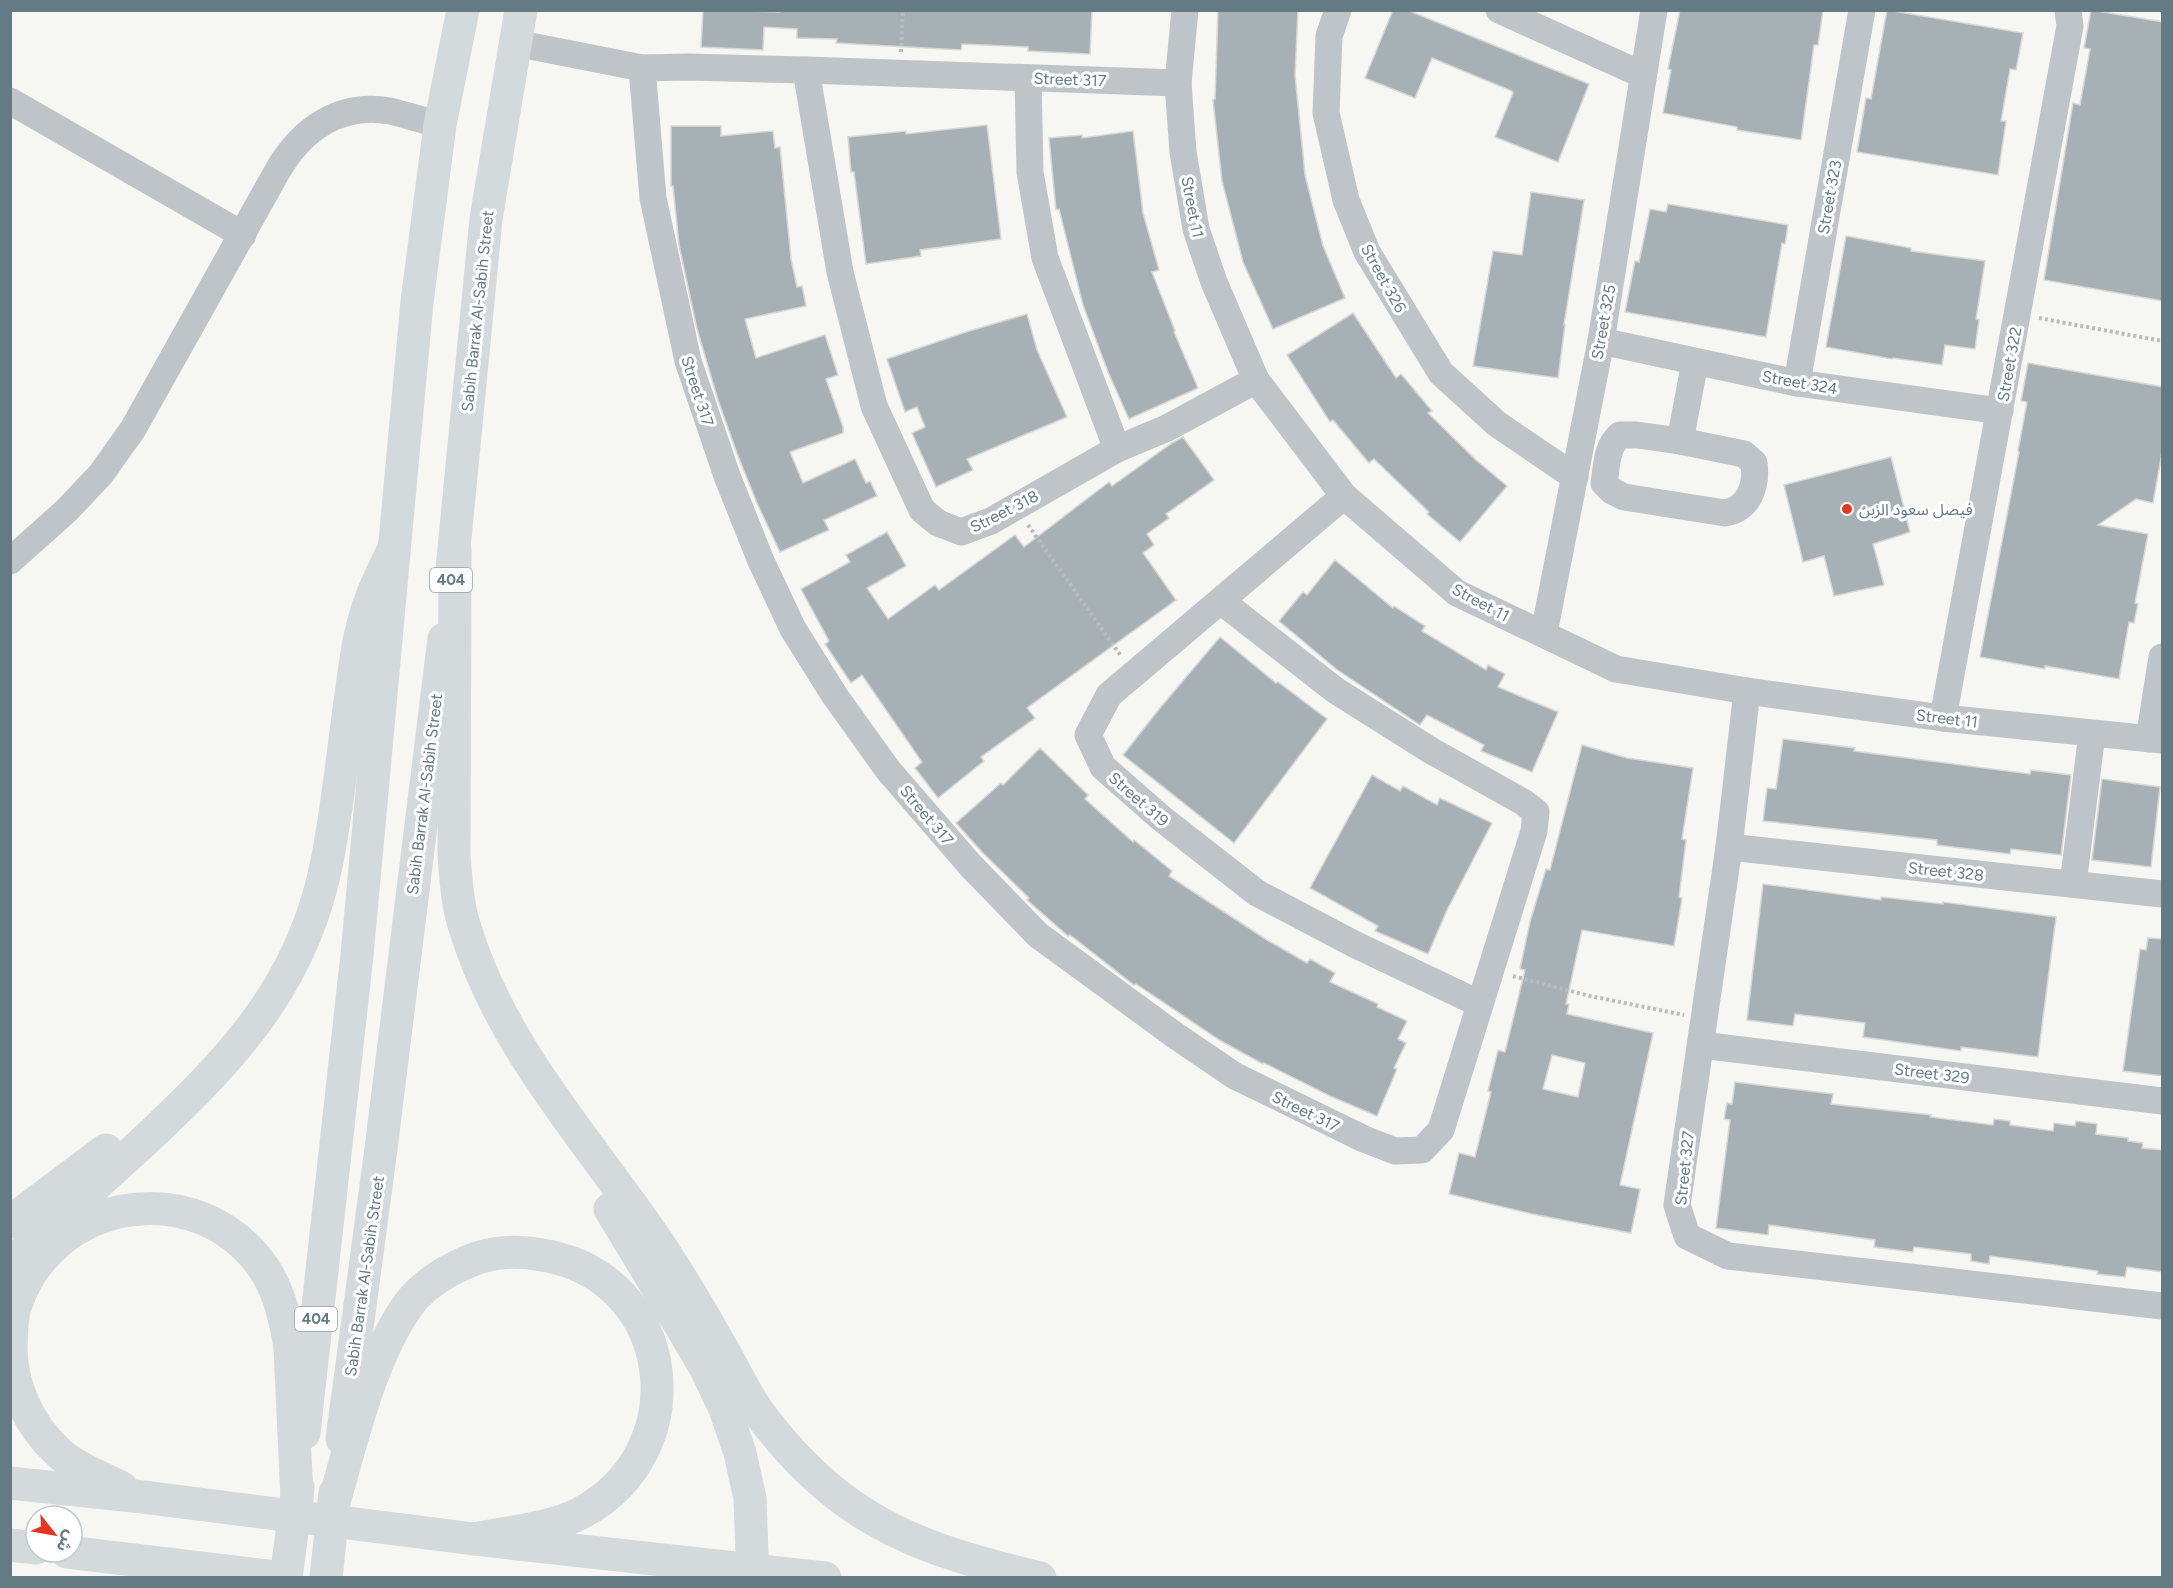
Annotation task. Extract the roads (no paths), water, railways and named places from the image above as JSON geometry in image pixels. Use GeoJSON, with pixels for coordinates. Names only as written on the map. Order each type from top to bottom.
{"type":"FeatureCollection","features":[{"type":"Feature","properties":{"kind":"main road","name":"404"},"geometry":{"type":"LineString","coordinates":[[285,1578],[296,1503],[357,955],[417,302],[440,125],[463,10]]}},
{"type":"Feature","properties":{"kind":"main road","name":"Sabih Barrak Al-Sabih Street"},"geometry":{"type":"LineString","coordinates":[[326,1578],[455,551],[468,386],[486,219],[521,10]]}},
{"type":"Feature","properties":{"kind":"main road"},"geometry":{"type":"LineString","coordinates":[[10,1265],[185,1103],[245,1037],[274,998],[298,954],[316,908],[327,860],[362,632],[370,602],[394,548]]}},
{"type":"Feature","properties":{"kind":"main road"},"geometry":{"type":"LineString","coordinates":[[455,551],[454,855],[457,893],[464,926],[491,997],[552,1097],[612,1213],[706,1369],[725,1409],[740,1453],[750,1498],[752,1554],[750,1578]]}},
{"type":"Feature","properties":{"kind":"main road"},"geometry":{"type":"LineString","coordinates":[[10,1222],[147,1118],[245,1037]]}},
{"type":"Feature","properties":{"kind":"main road"},"geometry":{"type":"LineString","coordinates":[[552,1097],[659,1244],[692,1295],[755,1407],[777,1438],[803,1466],[846,1502],[894,1532],[965,1559],[1040,1578]]}},
{"type":"Feature","properties":{"kind":"main road"},"geometry":{"type":"LineString","coordinates":[[143,1497],[72,1462],[58,1452],[35,1426],[19,1395],[11,1367],[12,1323],[15,1307],[29,1276],[48,1251],[61,1240],[91,1221],[139,1208],[155,1208],[184,1211],[203,1217],[232,1235],[258,1261],[279,1297],[290,1348],[296,1503]]}},
{"type":"Feature","properties":{"kind":"main road"},"geometry":{"type":"LineString","coordinates":[[333,1508],[367,1393],[390,1334],[410,1303],[430,1281],[477,1257],[505,1251],[560,1257],[602,1278],[626,1300],[645,1332],[656,1365],[658,1380],[658,1406],[651,1432],[639,1458],[614,1490],[578,1515],[549,1524],[474,1539]]}},
{"type":"Feature","properties":{"kind":"main road"},"geometry":{"type":"LineString","coordinates":[[10,1483],[143,1497],[474,1539],[825,1578]]}},
{"type":"Feature","properties":{"kind":"main road"},"geometry":{"type":"LineString","coordinates":[[84,1554],[285,1578]]}},
{"type":"Feature","properties":{"kind":"street","name":"Street 11"},"geometry":{"type":"LineString","coordinates":[[1185,10],[1178,83],[1183,152],[1196,229],[1214,282],[1256,380],[1344,496],[1457,593],[1616,669],[1747,691],[1943,718],[2156,740]]}},
{"type":"Feature","properties":{"kind":"street","name":"Street 326"},"geometry":{"type":"LineString","coordinates":[[1338,10],[1329,36],[1326,113],[1346,200],[1367,252],[1441,373],[1497,424],[1575,477]]}},
{"type":"Feature","properties":{"kind":"street"},"geometry":{"type":"LineString","coordinates":[[1499,10],[1643,75]]}},
{"type":"Feature","properties":{"kind":"street","name":"Street 325"},"geometry":{"type":"LineString","coordinates":[[1544,633],[1601,341],[1654,10]]}},
{"type":"Feature","properties":{"kind":"street","name":"Street 323"},"geometry":{"type":"LineString","coordinates":[[1797,383],[1862,10]]}},
{"type":"Feature","properties":{"kind":"street","name":"Street 322"},"geometry":{"type":"LineString","coordinates":[[1943,718],[2070,26],[2068,10]]}},
{"type":"Feature","properties":{"kind":"street"},"geometry":{"type":"LineString","coordinates":[[515,43],[642,68]]}},
{"type":"Feature","properties":{"kind":"street","name":"Street 317"},"geometry":{"type":"LineString","coordinates":[[1178,83],[806,70],[642,68],[653,198],[688,362],[727,476],[761,561],[793,629],[835,696],[888,770],[971,866],[1038,935],[1235,1077],[1364,1139],[1395,1151],[1422,1150],[1441,1130],[1534,831],[1536,812],[1523,802],[1430,750],[1335,690],[1221,601]]}},
{"type":"Feature","properties":{"kind":"street","name":"Street 318"},"geometry":{"type":"LineString","coordinates":[[806,70],[840,272],[874,406],[922,510],[939,523],[961,532],[991,521],[1117,449],[1167,428],[1256,380]]}},
{"type":"Feature","properties":{"kind":"street"},"geometry":{"type":"LineString","coordinates":[[1028,78],[1030,172],[1045,258],[1117,449]]}},
{"type":"Feature","properties":{"kind":"street"},"geometry":{"type":"LineString","coordinates":[[10,100],[243,235]]}},
{"type":"Feature","properties":{"kind":"street"},"geometry":{"type":"LineString","coordinates":[[10,561],[66,511],[101,474],[133,429],[289,150],[304,134],[323,121],[344,113],[366,110],[388,111],[440,125]]}},
{"type":"Feature","properties":{"kind":"street","name":"Street 324"},"geometry":{"type":"LineString","coordinates":[[1601,341],[1797,383],[2000,411]]}},
{"type":"Feature","properties":{"kind":"street"},"geometry":{"type":"LineString","coordinates":[[1680,441],[1695,362]]}},
{"type":"Feature","properties":{"kind":"street"},"geometry":{"type":"LineString","coordinates":[[1620,435],[1680,441],[1744,454],[1750,458],[1754,463],[1755,471],[1750,496],[1744,505],[1737,511],[1725,513],[1624,497],[1612,491],[1604,483],[1609,448],[1620,435]]}},
{"type":"Feature","properties":{"kind":"street","name":"Street 319"},"geometry":{"type":"LineString","coordinates":[[1344,496],[1109,695],[1088,735],[1103,767],[1161,818],[1257,893],[1354,944],[1480,1004]]}},
{"type":"Feature","properties":{"kind":"street"},"geometry":{"type":"LineString","coordinates":[[2156,740],[2163,657]]}},
{"type":"Feature","properties":{"kind":"street","name":"Street 327"},"geometry":{"type":"LineString","coordinates":[[1747,691],[1729,847],[1677,1205],[1687,1236],[1728,1256],[2163,1306]]}},
{"type":"Feature","properties":{"kind":"street"},"geometry":{"type":"LineString","coordinates":[[2073,884],[2092,734]]}},
{"type":"Feature","properties":{"kind":"street","name":"Street 328"},"geometry":{"type":"LineString","coordinates":[[1729,847],[2163,894]]}},
{"type":"Feature","properties":{"kind":"street","name":"Street 329"},"geometry":{"type":"LineString","coordinates":[[1703,1032],[2163,1101]]}},
{"type":"Feature","properties":{"kind":"place","name":"فيصل سعود الزبن"},"geometry":{"type":"Point","coordinates":[1847,509]}}]}
